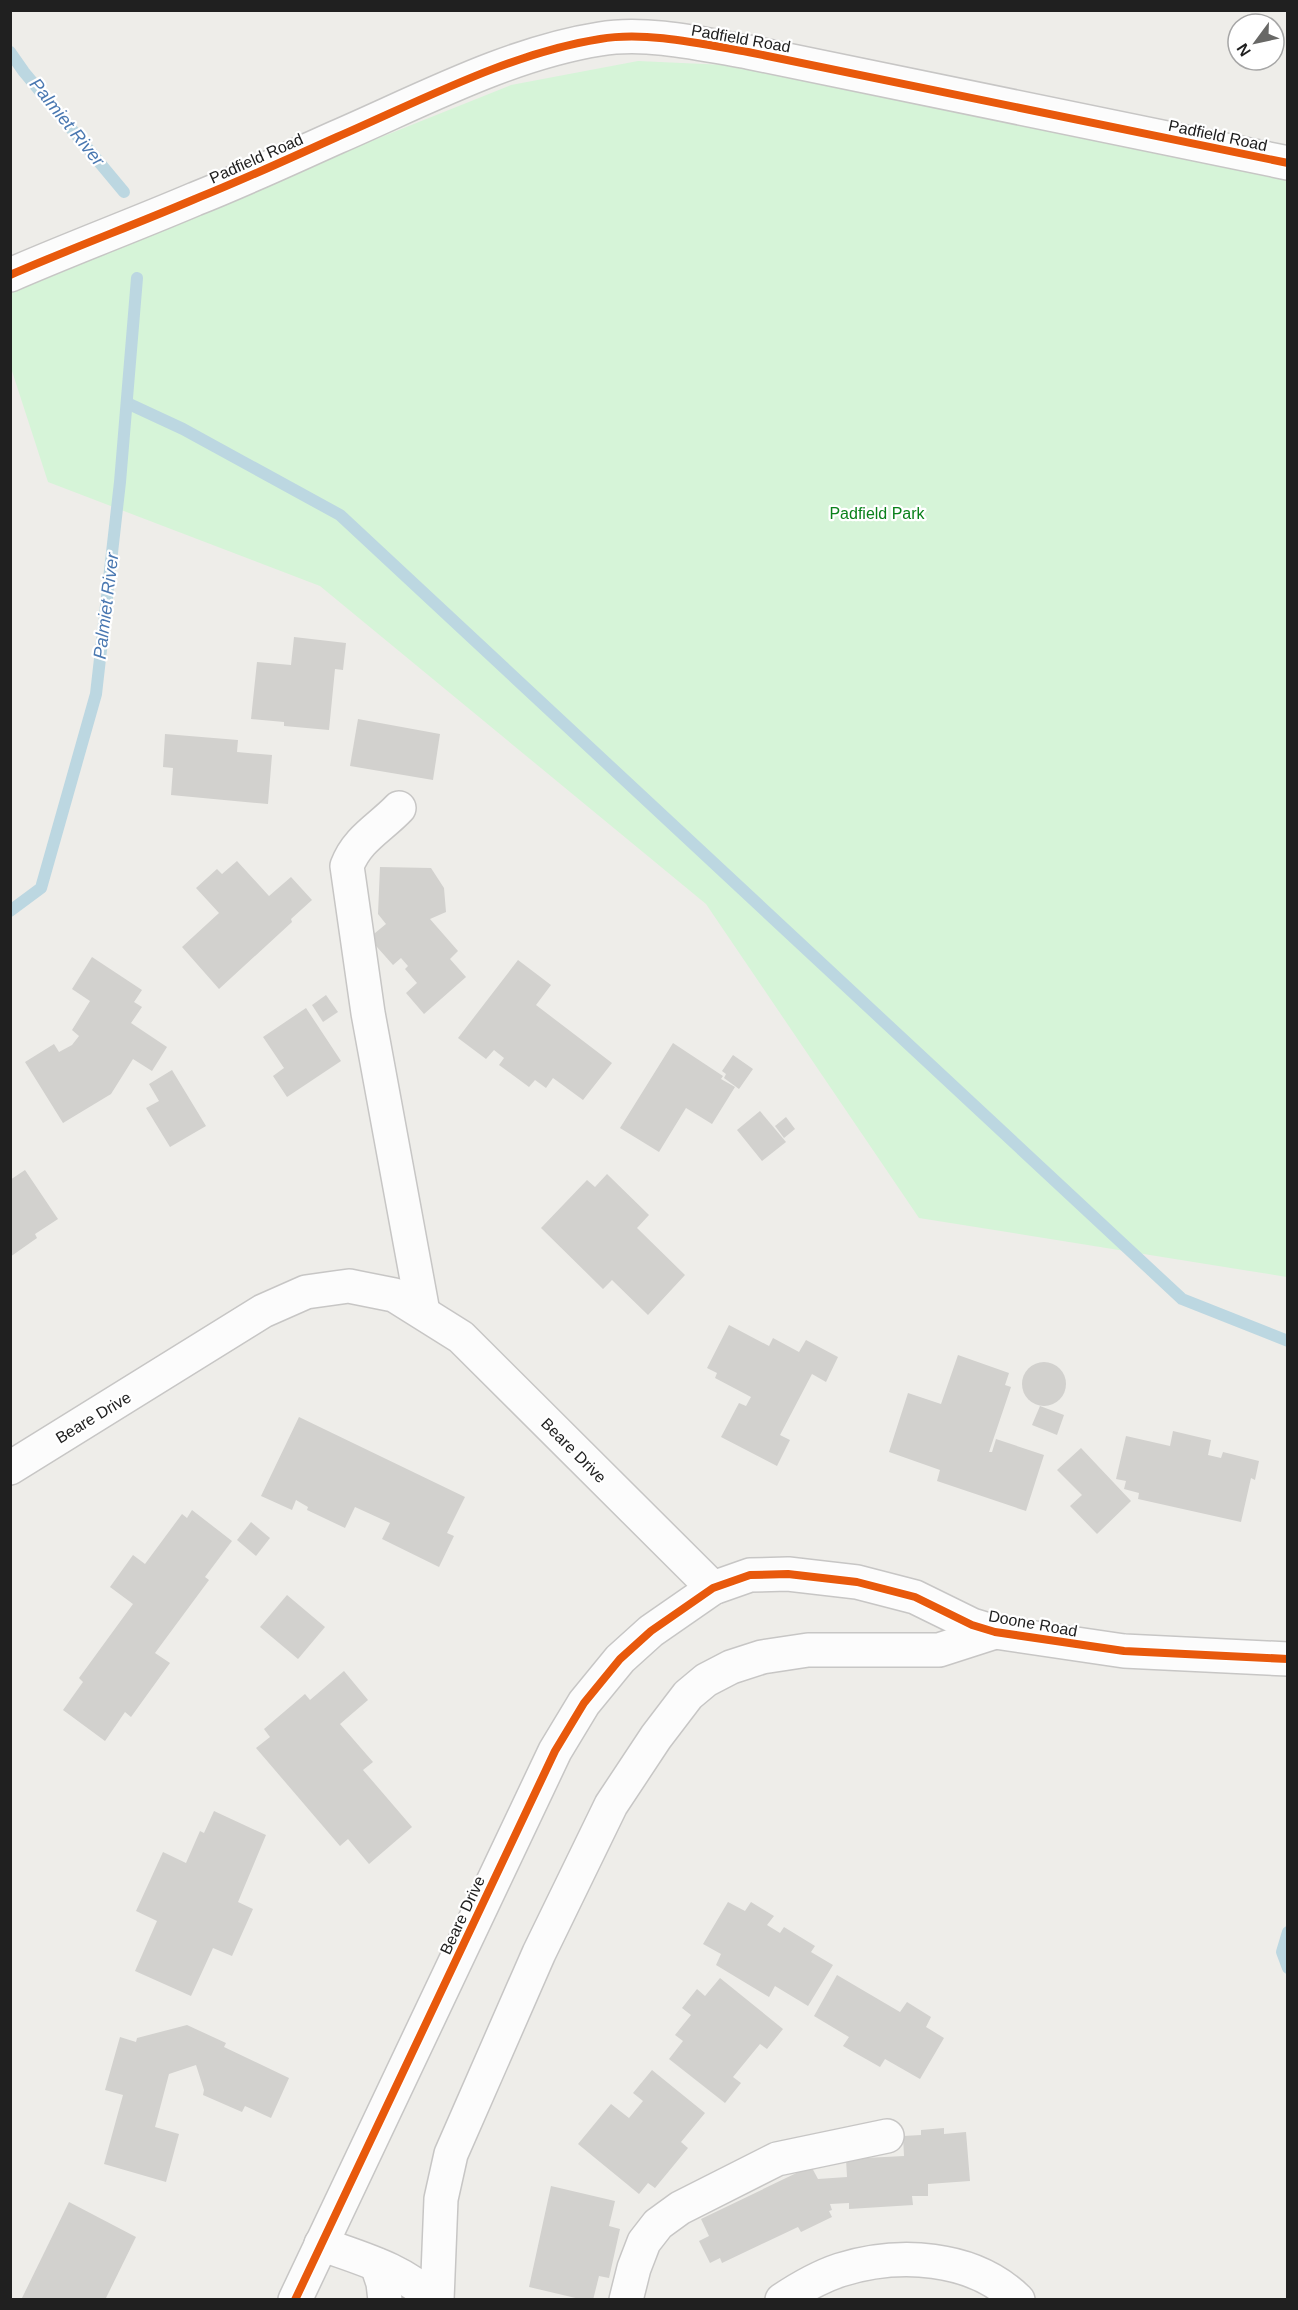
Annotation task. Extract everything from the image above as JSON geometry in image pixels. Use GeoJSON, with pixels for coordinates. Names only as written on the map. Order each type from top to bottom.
{"type":"FeatureCollection","features":[{"type":"Feature","properties":{"kind":"street","name":"Padfield Road"},"geometry":{"type":"LineString","coordinates":[[10,275],[196,199],[506,64],[561,46],[603,38],[690,42],[737,50],[1287,163]]}},
{"type":"Feature","properties":{"kind":"street"},"geometry":{"type":"LineString","coordinates":[[399,808],[363,838],[352,853],[347,866],[368,1013],[423,1312]]}},
{"type":"Feature","properties":{"kind":"street","name":"Beare Drive"},"geometry":{"type":"LineString","coordinates":[[10,1468],[263,1311],[306,1292],[349,1286],[394,1294],[461,1337],[713,1588],[651,1631],[620,1659],[585,1703],[555,1751],[295,2300]]}},
{"type":"Feature","properties":{"kind":"street","name":"Doone Road"},"geometry":{"type":"LineString","coordinates":[[713,1588],[750,1575],[788,1574],[857,1582],[915,1597],[972,1624],[995,1632],[1124,1651],[1287,1659]]}},
{"type":"Feature","properties":{"kind":"street"},"geometry":{"type":"LineString","coordinates":[[436,2300],[441,2199],[451,2154],[539,1953],[611,1805],[656,1737],[688,1695],[706,1680],[723,1671],[762,1657],[808,1650],[939,1650],[995,1632]]}},
{"type":"Feature","properties":{"kind":"street"},"geometry":{"type":"LineString","coordinates":[[626,2300],[634,2268],[644,2242],[658,2224],[680,2208],[777,2159],[887,2136]]}},
{"type":"Feature","properties":{"kind":"street"},"geometry":{"type":"LineString","coordinates":[[321,2244],[396,2272],[418,2284],[436,2300]]}},
{"type":"Feature","properties":{"kind":"street"},"geometry":{"type":"LineString","coordinates":[[782,2300],[807,2284],[839,2271],[884,2260],[939,2261],[981,2274],[1008,2289],[1018,2300]]}},
{"type":"Feature","properties":{"kind":"street"},"geometry":{"type":"LineString","coordinates":[[377,2265],[383,2283],[385,2300]]}},
{"type":"Feature","properties":{"kind":"green space","name":"Padfield Park"},"geometry":{"type":"Polygon","coordinates":[[[638,61],[748,66],[1287,180],[1287,1277],[919,1218],[706,904],[320,586],[48,482],[11,368],[10,294],[42,273],[511,85],[638,61]]]}},
{"type":"Feature","properties":{"kind":"building"},"geometry":{"type":"Polygon","coordinates":[[[294,637],[346,643],[343,670],[335,669],[329,730],[284,726],[284,722],[251,719],[257,662],[291,665],[294,637]]]}},
{"type":"Feature","properties":{"kind":"building"},"geometry":{"type":"Polygon","coordinates":[[[358,719],[440,734],[433,780],[350,766],[358,719]]]}},
{"type":"Feature","properties":{"kind":"building"},"geometry":{"type":"Polygon","coordinates":[[[165,734],[238,740],[237,752],[272,755],[268,804],[171,795],[173,768],[163,767],[165,734]]]}},
{"type":"Feature","properties":{"kind":"building"},"geometry":{"type":"Polygon","coordinates":[[[237,861],[269,896],[291,877],[312,900],[291,919],[292,922],[219,989],[182,947],[219,913],[196,888],[217,869],[222,874],[237,861]]]}},
{"type":"Feature","properties":{"kind":"building"},"geometry":{"type":"Polygon","coordinates":[[[380,867],[431,868],[444,888],[446,912],[430,919],[458,951],[450,959],[466,977],[424,1014],[406,993],[417,983],[405,969],[408,966],[401,958],[393,965],[369,938],[386,924],[378,914],[380,867]]]}},
{"type":"Feature","properties":{"kind":"building"},"geometry":{"type":"Polygon","coordinates":[[[92,957],[142,990],[134,1002],[142,1007],[131,1023],[167,1047],[152,1071],[133,1059],[111,1094],[63,1123],[25,1062],[54,1044],[59,1052],[72,1045],[79,1036],[72,1030],[90,1001],[72,989],[92,957]]]}},
{"type":"Feature","properties":{"kind":"building"},"geometry":{"type":"Polygon","coordinates":[[[518,960],[551,985],[536,1005],[612,1063],[583,1100],[553,1078],[546,1088],[535,1080],[529,1087],[499,1065],[504,1058],[494,1050],[486,1059],[458,1038],[518,960]]]}},
{"type":"Feature","properties":{"kind":"building"},"geometry":{"type":"Polygon","coordinates":[[[326,995],[338,1012],[323,1022],[312,1005],[326,995]]]}},
{"type":"Feature","properties":{"kind":"building"},"geometry":{"type":"Polygon","coordinates":[[[306,1008],[341,1061],[287,1097],[273,1076],[284,1068],[263,1037],[306,1008]]]}},
{"type":"Feature","properties":{"kind":"building"},"geometry":{"type":"Polygon","coordinates":[[[673,1043],[723,1076],[721,1079],[735,1087],[712,1124],[686,1108],[659,1152],[620,1128],[673,1043]]]}},
{"type":"Feature","properties":{"kind":"building"},"geometry":{"type":"Polygon","coordinates":[[[733,1055],[753,1069],[739,1089],[724,1078],[726,1074],[722,1071],[733,1055]]]}},
{"type":"Feature","properties":{"kind":"building"},"geometry":{"type":"Polygon","coordinates":[[[172,1070],[206,1126],[170,1147],[146,1108],[159,1101],[149,1084],[172,1070]]]}},
{"type":"Feature","properties":{"kind":"building"},"geometry":{"type":"Polygon","coordinates":[[[760,1111],[786,1142],[762,1161],[737,1130],[760,1111]]]}},
{"type":"Feature","properties":{"kind":"building"},"geometry":{"type":"Polygon","coordinates":[[[786,1117],[795,1129],[784,1138],[775,1126],[786,1117]]]}},
{"type":"Feature","properties":{"kind":"building"},"geometry":{"type":"Polygon","coordinates":[[[25,1170],[58,1219],[35,1234],[37,1238],[10,1257],[10,1180],[25,1170]]]}},
{"type":"Feature","properties":{"kind":"building"},"geometry":{"type":"Polygon","coordinates":[[[607,1174],[649,1215],[637,1228],[685,1275],[648,1315],[612,1280],[603,1289],[541,1228],[587,1180],[595,1187],[607,1174]]]}},
{"type":"Feature","properties":{"kind":"building"},"geometry":{"type":"Polygon","coordinates":[[[729,1325],[769,1346],[773,1338],[799,1352],[806,1340],[838,1357],[826,1382],[812,1374],[780,1435],[790,1440],[777,1466],[721,1437],[739,1403],[746,1406],[751,1397],[715,1378],[717,1373],[707,1368],[729,1325]]]}},
{"type":"Feature","properties":{"kind":"building"},"geometry":{"type":"Polygon","coordinates":[[[958,1355],[1009,1373],[1005,1385],[1011,1387],[989,1452],[992,1452],[996,1439],[1044,1455],[1026,1511],[937,1481],[940,1470],[889,1452],[908,1393],[941,1404],[958,1355]]]}},
{"type":"Feature","properties":{"kind":"building"},"geometry":{"type":"Polygon","coordinates":[[[1044,1362],[1059,1369],[1066,1384],[1059,1399],[1044,1406],[1029,1399],[1022,1384],[1029,1369],[1044,1362]]]}},
{"type":"Feature","properties":{"kind":"building"},"geometry":{"type":"Polygon","coordinates":[[[1040,1406],[1064,1415],[1057,1435],[1032,1425],[1040,1406]]]}},
{"type":"Feature","properties":{"kind":"building"},"geometry":{"type":"Polygon","coordinates":[[[299,1417],[465,1497],[447,1533],[454,1536],[439,1567],[382,1539],[390,1523],[355,1507],[345,1528],[307,1510],[308,1507],[296,1500],[292,1510],[261,1496],[299,1417]]]}},
{"type":"Feature","properties":{"kind":"building"},"geometry":{"type":"Polygon","coordinates":[[[1173,1431],[1211,1440],[1208,1455],[1221,1458],[1223,1452],[1259,1461],[1255,1480],[1251,1478],[1241,1522],[1138,1499],[1139,1493],[1124,1489],[1126,1481],[1116,1479],[1126,1436],[1170,1446],[1173,1431]]]}},
{"type":"Feature","properties":{"kind":"building"},"geometry":{"type":"Polygon","coordinates":[[[1081,1448],[1131,1501],[1097,1534],[1070,1506],[1082,1495],[1057,1470],[1081,1448]]]}},
{"type":"Feature","properties":{"kind":"building"},"geometry":{"type":"Polygon","coordinates":[[[192,1510],[232,1541],[205,1577],[209,1580],[155,1653],[170,1663],[131,1717],[125,1712],[105,1741],[63,1710],[83,1682],[79,1678],[133,1604],[110,1587],[133,1555],[145,1564],[182,1514],[187,1518],[192,1510]]]}},
{"type":"Feature","properties":{"kind":"building"},"geometry":{"type":"Polygon","coordinates":[[[251,1522],[270,1538],[256,1556],[237,1540],[251,1522]]]}},
{"type":"Feature","properties":{"kind":"building"},"geometry":{"type":"Polygon","coordinates":[[[287,1595],[325,1627],[298,1659],[260,1627],[287,1595]]]}},
{"type":"Feature","properties":{"kind":"building"},"geometry":{"type":"Polygon","coordinates":[[[344,1671],[368,1700],[340,1724],[373,1762],[363,1770],[412,1827],[369,1864],[348,1839],[340,1846],[256,1748],[270,1737],[264,1729],[305,1694],[310,1700],[344,1671]]]}},
{"type":"Feature","properties":{"kind":"building"},"geometry":{"type":"Polygon","coordinates":[[[214,1811],[266,1835],[238,1902],[253,1909],[232,1956],[213,1948],[191,1996],[135,1971],[157,1921],[136,1911],[163,1852],[186,1863],[200,1831],[204,1833],[214,1811]]]}},
{"type":"Feature","properties":{"kind":"building"},"geometry":{"type":"Polygon","coordinates":[[[728,1902],[745,1911],[751,1902],[774,1916],[767,1925],[780,1933],[784,1927],[815,1946],[811,1952],[833,1965],[808,2006],[775,1986],[769,1997],[716,1965],[721,1954],[703,1944],[728,1902]]]}},
{"type":"Feature","properties":{"kind":"building"},"geometry":{"type":"Polygon","coordinates":[[[837,1975],[900,2012],[907,2002],[931,2017],[926,2027],[944,2038],[920,2079],[885,2059],[880,2067],[843,2046],[849,2037],[814,2016],[837,1975]]]}},
{"type":"Feature","properties":{"kind":"building"},"geometry":{"type":"Polygon","coordinates":[[[720,1978],[783,2029],[767,2049],[760,2044],[733,2077],[741,2083],[725,2103],[669,2059],[683,2041],[675,2035],[691,2015],[682,2008],[697,1989],[705,1996],[720,1978]]]}},
{"type":"Feature","properties":{"kind":"building"},"geometry":{"type":"Polygon","coordinates":[[[187,2025],[226,2043],[224,2047],[289,2078],[271,2118],[245,2106],[242,2112],[203,2095],[204,2090],[196,2065],[169,2074],[155,2127],[179,2134],[166,2182],[104,2164],[123,2095],[105,2090],[120,2037],[136,2042],[137,2038],[187,2025]]]}},
{"type":"Feature","properties":{"kind":"building"},"geometry":{"type":"Polygon","coordinates":[[[652,2070],[705,2113],[681,2142],[688,2148],[655,2188],[648,2183],[639,2194],[578,2144],[611,2104],[629,2118],[643,2101],[633,2093],[652,2070]]]}},
{"type":"Feature","properties":{"kind":"building"},"geometry":{"type":"Polygon","coordinates":[[[944,2128],[944,2134],[966,2132],[970,2181],[928,2184],[928,2196],[912,2196],[913,2205],[849,2209],[849,2203],[830,2204],[832,2210],[829,2211],[832,2217],[801,2232],[798,2227],[722,2263],[720,2258],[710,2263],[699,2241],[709,2236],[701,2219],[811,2166],[818,2179],[847,2177],[846,2159],[904,2156],[903,2136],[921,2135],[921,2130],[944,2128]]]}},
{"type":"Feature","properties":{"kind":"building"},"geometry":{"type":"Polygon","coordinates":[[[551,2186],[615,2201],[609,2226],[620,2229],[609,2278],[599,2276],[593,2300],[529,2287],[551,2186]]]}},
{"type":"Feature","properties":{"kind":"building"},"geometry":{"type":"Polygon","coordinates":[[[69,2202],[136,2237],[105,2300],[21,2300],[69,2202]]]}},
{"type":"Feature","properties":{"kind":"waterway","name":"Palmiet River"},"geometry":{"type":"LineString","coordinates":[[10,52],[124,192]]}},
{"type":"Feature","properties":{"kind":"waterway","name":"Palmiet River"},"geometry":{"type":"LineString","coordinates":[[10,911],[41,888],[96,694],[120,482],[137,278]]}},
{"type":"Feature","properties":{"kind":"waterway"},"geometry":{"type":"LineString","coordinates":[[127,403],[183,429],[340,515],[1182,1299],[1288,1341]]}},
{"type":"Feature","properties":{"kind":"waterway"},"geometry":{"type":"LineString","coordinates":[[1288,1932],[1282,1952],[1288,1968]]}},
{"type":"Feature","properties":{"kind":"cycle path"},"geometry":{"type":"LineString","coordinates":[[10,275],[231,184],[499,67],[566,46],[618,37],[655,37],[748,52],[1288,163]]}},
{"type":"Feature","properties":{"kind":"cycle path"},"geometry":{"type":"LineString","coordinates":[[295,2300],[555,1751],[584,1703],[620,1659],[651,1631],[713,1588],[750,1575],[788,1574],[857,1582],[915,1597],[972,1625],[995,1632],[1124,1651],[1288,1659]]}}]}
